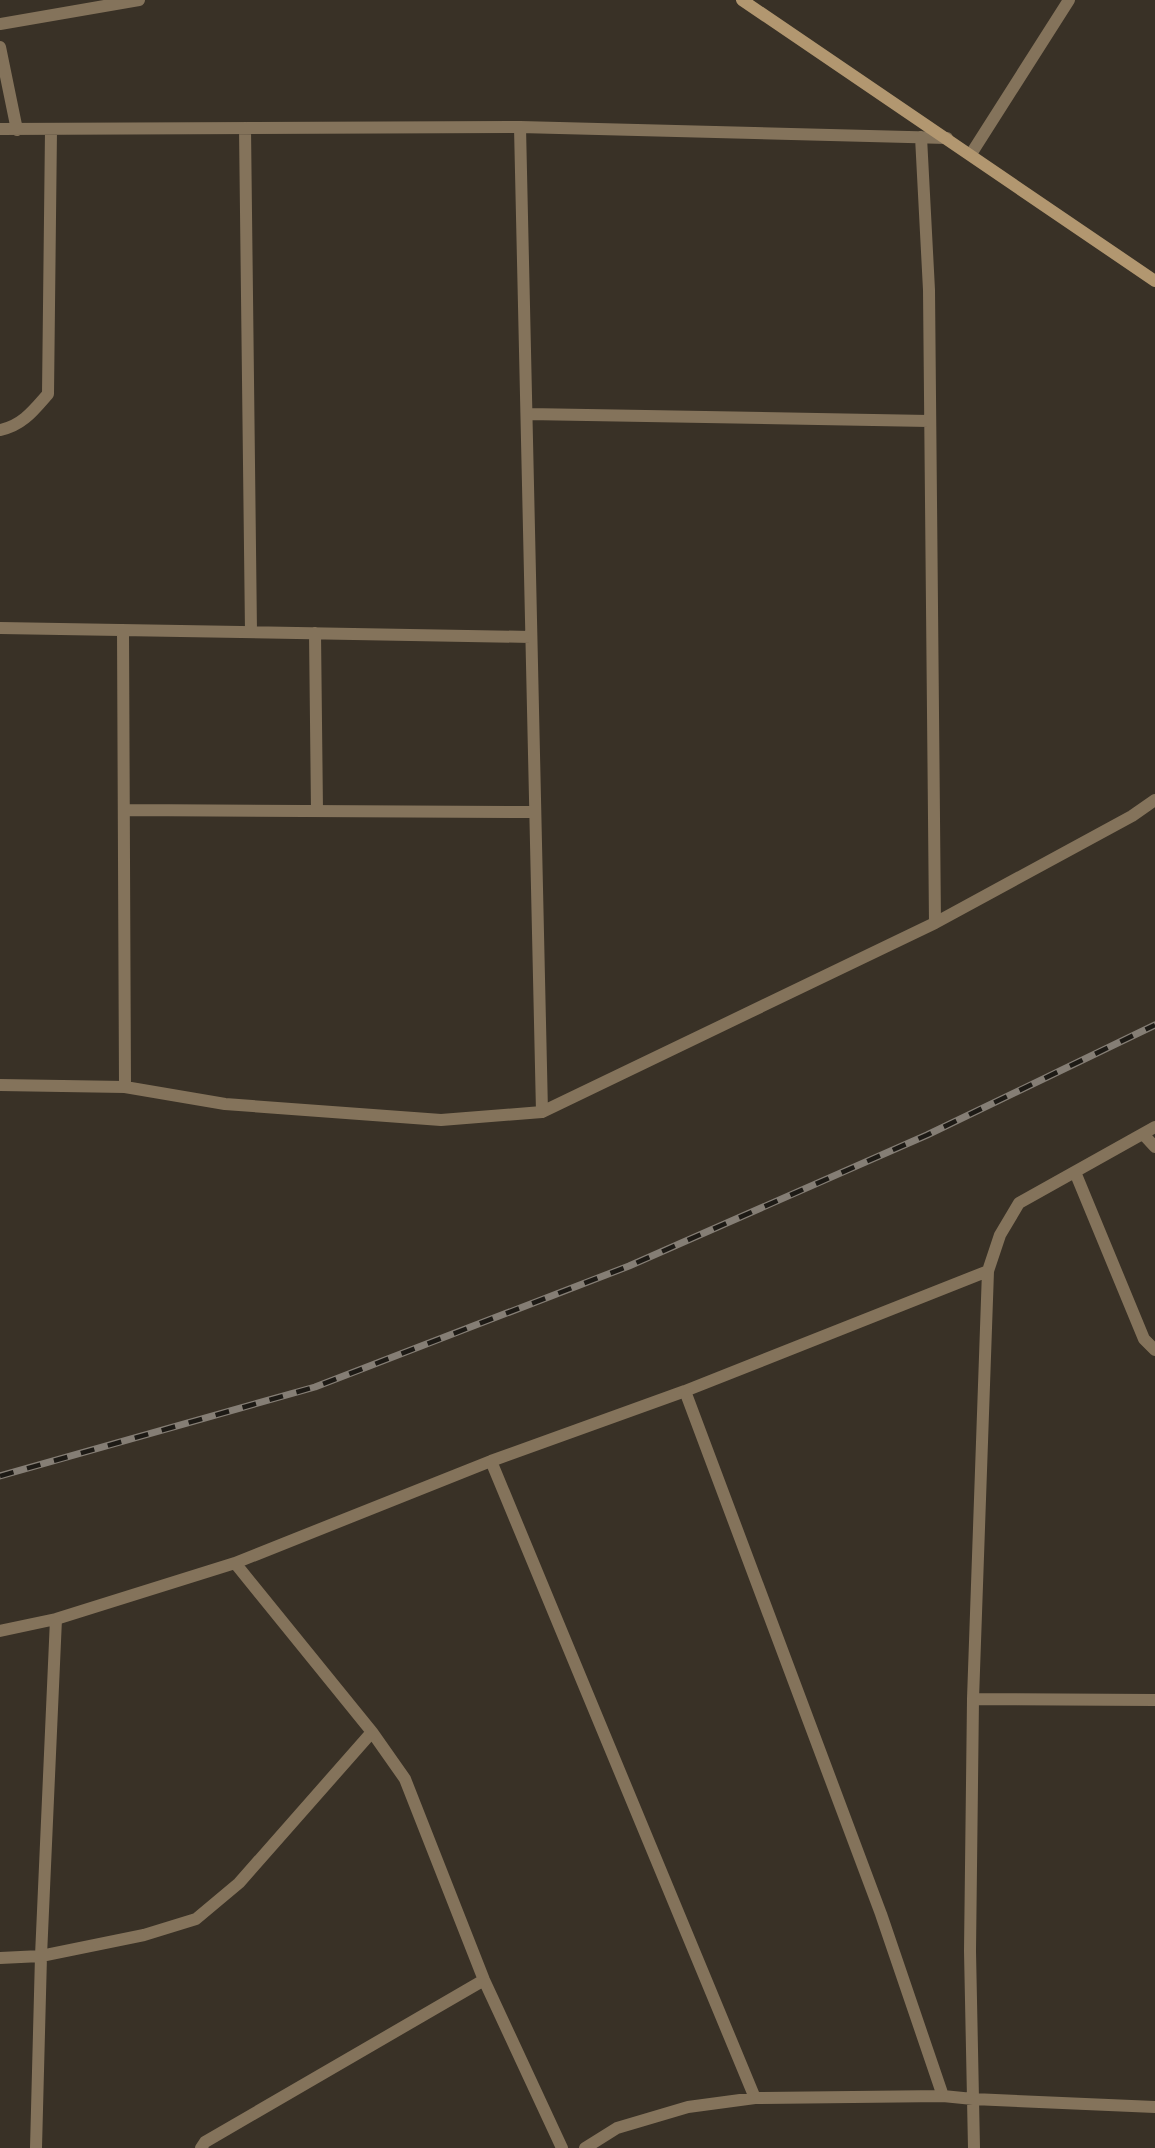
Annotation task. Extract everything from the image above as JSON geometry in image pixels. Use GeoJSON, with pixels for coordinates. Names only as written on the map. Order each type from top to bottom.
{"type":"FeatureCollection","features":[{"type":"Feature","properties":{"kind":"main road"},"geometry":{"type":"LineString","coordinates":[[742,0],[1155,281]]}},
{"type":"Feature","properties":{"kind":"street"},"geometry":{"type":"LineString","coordinates":[[0,24],[139,0]]}},
{"type":"Feature","properties":{"kind":"street"},"geometry":{"type":"LineString","coordinates":[[971,154],[1069,0]]}},
{"type":"Feature","properties":{"kind":"street"},"geometry":{"type":"LineString","coordinates":[[0,47],[16,130]]}},
{"type":"Feature","properties":{"kind":"street"},"geometry":{"type":"LineString","coordinates":[[0,129],[520,126],[947,138]]}},
{"type":"Feature","properties":{"kind":"street"},"geometry":{"type":"LineString","coordinates":[[520,126],[542,1112]]}},
{"type":"Feature","properties":{"kind":"street"},"geometry":{"type":"LineString","coordinates":[[245,128],[250,632]]}},
{"type":"Feature","properties":{"kind":"street"},"geometry":{"type":"LineString","coordinates":[[0,430],[13,428],[26,418],[48,394],[51,130]]}},
{"type":"Feature","properties":{"kind":"street"},"geometry":{"type":"LineString","coordinates":[[921,137],[929,291],[935,923]]}},
{"type":"Feature","properties":{"kind":"street"},"geometry":{"type":"LineString","coordinates":[[528,414],[929,421]]}},
{"type":"Feature","properties":{"kind":"street"},"geometry":{"type":"LineString","coordinates":[[0,628],[531,637]]}},
{"type":"Feature","properties":{"kind":"street"},"geometry":{"type":"LineString","coordinates":[[123,630],[125,1087]]}},
{"type":"Feature","properties":{"kind":"street"},"geometry":{"type":"LineString","coordinates":[[315,633],[317,811]]}},
{"type":"Feature","properties":{"kind":"street"},"geometry":{"type":"LineString","coordinates":[[0,1085],[125,1087],[225,1104],[441,1120],[542,1112],[935,923],[1132,816],[1155,800]]}},
{"type":"Feature","properties":{"kind":"street"},"geometry":{"type":"LineString","coordinates":[[125,810],[534,812]]}},
{"type":"Feature","properties":{"kind":"street"},"geometry":{"type":"LineString","coordinates":[[974,2148],[970,1951],[973,1699],[988,1271],[1000,1234],[1019,1203],[1155,1127]]}},
{"type":"Feature","properties":{"kind":"street"},"geometry":{"type":"LineString","coordinates":[[1143,1134],[1155,1147]]}},
{"type":"Feature","properties":{"kind":"street"},"geometry":{"type":"LineString","coordinates":[[1075,1172],[1144,1339],[1155,1350]]}},
{"type":"Feature","properties":{"kind":"street"},"geometry":{"type":"LineString","coordinates":[[0,1631],[56,1619],[235,1563],[491,1461],[686,1391],[988,1271]]}},
{"type":"Feature","properties":{"kind":"street"},"geometry":{"type":"LineString","coordinates":[[686,1391],[881,1914],[944,2096]]}},
{"type":"Feature","properties":{"kind":"street"},"geometry":{"type":"LineString","coordinates":[[491,1461],[755,2098]]}},
{"type":"Feature","properties":{"kind":"street"},"geometry":{"type":"LineString","coordinates":[[235,1563],[372,1732],[405,1779],[484,1980],[562,2148]]}},
{"type":"Feature","properties":{"kind":"street"},"geometry":{"type":"LineString","coordinates":[[36,2148],[40,1956],[56,1619]]}},
{"type":"Feature","properties":{"kind":"street"},"geometry":{"type":"LineString","coordinates":[[973,1699],[1155,1700]]}},
{"type":"Feature","properties":{"kind":"street"},"geometry":{"type":"LineString","coordinates":[[0,1958],[40,1956],[144,1935],[196,1919],[239,1883],[372,1732]]}},
{"type":"Feature","properties":{"kind":"street"},"geometry":{"type":"LineString","coordinates":[[201,2148],[206,2142],[484,1980]]}},
{"type":"Feature","properties":{"kind":"street"},"geometry":{"type":"LineString","coordinates":[[585,2148],[616,2128],[677,2110],[755,2098],[944,2096],[1155,2107]]}},
{"type":"Feature","properties":{"kind":"railway"},"geometry":{"type":"LineString","coordinates":[[0,1476],[315,1387],[629,1266],[927,1135],[1155,1025]]}}]}
